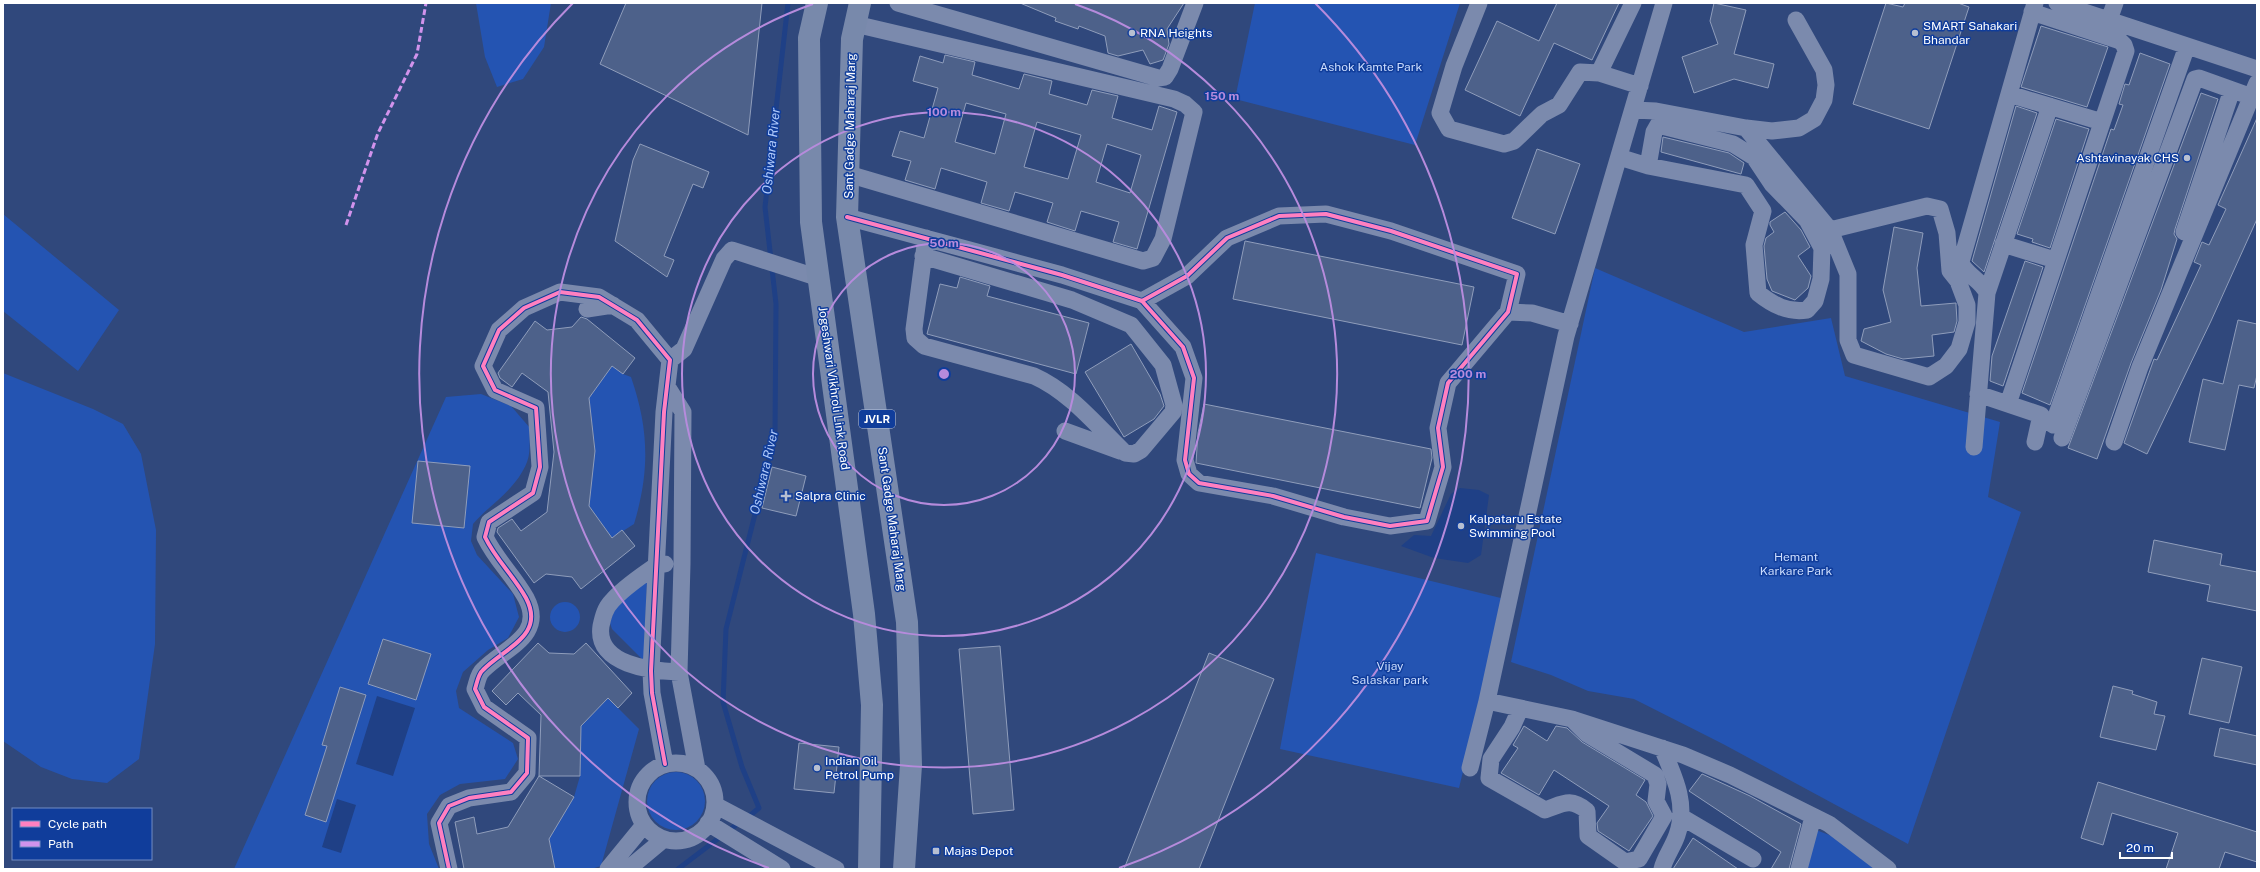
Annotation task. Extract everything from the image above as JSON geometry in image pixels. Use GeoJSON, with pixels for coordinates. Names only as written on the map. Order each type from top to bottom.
{"type":"FeatureCollection","features":[{"type":"Feature","properties":{"kind":"main road","name":"Jogeshwari Vikhroli Link Road"},"geometry":{"type":"LineString","coordinates":[[817,3],[809,38],[811,222],[864,614],[872,705],[869,869]]}},
{"type":"Feature","properties":{"kind":"main road","name":"Sant Gadge Maharaj Marg"},"geometry":{"type":"LineString","coordinates":[[860,3],[852,39],[848,217],[908,622],[911,765],[904,869]]}},
{"type":"Feature","properties":{"kind":"street"},"geometry":{"type":"LineString","coordinates":[[898,3],[1158,78],[1165,77],[1170,69],[1195,3]]}},
{"type":"Feature","properties":{"kind":"street"},"geometry":{"type":"LineString","coordinates":[[1479,3],[1454,66],[1440,113],[1449,129],[1504,144],[1514,141],[1542,114],[1559,104],[1580,72],[1599,73],[1640,86]]}},
{"type":"Feature","properties":{"kind":"street"},"geometry":{"type":"LineString","coordinates":[[1599,73],[1632,3]]}},
{"type":"Feature","properties":{"kind":"street"},"geometry":{"type":"LineString","coordinates":[[1470,768],[1487,701],[1570,324],[1664,3]]}},
{"type":"Feature","properties":{"kind":"street"},"geometry":{"type":"LineString","coordinates":[[2057,3],[2257,69]]}},
{"type":"Feature","properties":{"kind":"street"},"geometry":{"type":"LineString","coordinates":[[2109,20],[2115,3]]}},
{"type":"Feature","properties":{"kind":"street"},"geometry":{"type":"LineString","coordinates":[[1987,293],[1981,282],[1964,267],[1961,262],[2034,8],[2120,41],[2124,45],[2125,55],[2055,260],[2008,404]]}},
{"type":"Feature","properties":{"kind":"street"},"geometry":{"type":"LineString","coordinates":[[1633,110],[1656,111],[1746,128],[1772,131],[1799,128],[1814,119],[1824,100],[1826,85],[1824,70],[1796,20]]}},
{"type":"Feature","properties":{"kind":"street"},"geometry":{"type":"LineString","coordinates":[[848,174],[1143,261],[1153,258],[1163,239],[1194,112],[1185,104],[1174,99],[855,24]]}},
{"type":"Feature","properties":{"kind":"street"},"geometry":{"type":"LineString","coordinates":[[2140,367],[2254,90],[2232,90],[2199,78],[2195,79],[2057,431],[2187,46]]}},
{"type":"Feature","properties":{"kind":"street"},"geometry":{"type":"LineString","coordinates":[[2114,442],[2232,90]]}},
{"type":"Feature","properties":{"kind":"street"},"geometry":{"type":"LineString","coordinates":[[2009,94],[2102,122]]}},
{"type":"Feature","properties":{"kind":"street"},"geometry":{"type":"LineString","coordinates":[[1974,447],[1987,293],[2050,106]]}},
{"type":"Feature","properties":{"kind":"street"},"geometry":{"type":"LineString","coordinates":[[1619,157],[1648,166],[1746,185],[1763,211],[1754,245],[1758,293],[1770,303],[1795,312],[1807,310],[1815,301],[1821,279],[1822,248],[1807,220],[1772,184],[1754,157],[1734,144],[1658,126],[1654,132],[1648,166]]}},
{"type":"Feature","properties":{"kind":"street"},"geometry":{"type":"LineString","coordinates":[[1746,128],[1830,230],[1848,274],[1848,340],[1854,355],[1929,376],[1946,366],[1959,349],[1967,322],[1967,306],[1958,281],[1950,271],[1947,233],[1940,209],[1927,206],[1830,230]]}},
{"type":"Feature","properties":{"kind":"street"},"geometry":{"type":"LineString","coordinates":[[848,217],[1062,274],[1142,301],[1183,347],[1194,378],[1185,460],[1189,474],[1199,483],[1273,496],[1344,517],[1390,526],[1427,521],[1443,467],[1438,428],[1448,383],[1508,312],[1517,274],[1391,230],[1326,214],[1279,216],[1227,238],[1187,276],[1142,301]]}},
{"type":"Feature","properties":{"kind":"street"},"geometry":{"type":"LineString","coordinates":[[926,238],[914,329],[915,338],[919,343],[928,348],[1034,376],[1047,382],[1065,394],[1125,453]]}},
{"type":"Feature","properties":{"kind":"street"},"geometry":{"type":"LineString","coordinates":[[2003,244],[2055,260]]}},
{"type":"Feature","properties":{"kind":"street"},"geometry":{"type":"LineString","coordinates":[[670,360],[684,349],[726,255],[732,250],[819,278]]}},
{"type":"Feature","properties":{"kind":"street"},"geometry":{"type":"LineString","coordinates":[[923,256],[1072,300],[1131,325],[1163,365],[1174,405],[1173,412],[1141,450],[1134,454],[1125,453],[1065,431]]}},
{"type":"Feature","properties":{"kind":"street"},"geometry":{"type":"LineString","coordinates":[[448,869],[439,823],[449,806],[469,798],[511,792],[527,773],[528,738],[484,707],[475,689],[481,671],[529,632],[532,616],[526,598],[492,551],[485,537],[489,522],[533,492],[540,467],[536,408],[495,390],[483,366],[499,330],[524,308],[560,292],[599,297],[614,305],[637,320],[670,360],[668,388],[664,412],[658,564],[651,670],[652,693],[665,764]]}},
{"type":"Feature","properties":{"kind":"street"},"geometry":{"type":"LineString","coordinates":[[587,309],[614,305]]}},
{"type":"Feature","properties":{"kind":"street"},"geometry":{"type":"LineString","coordinates":[[1508,312],[1532,313],[1570,324]]}},
{"type":"Feature","properties":{"kind":"street"},"geometry":{"type":"LineString","coordinates":[[668,388],[683,412],[682,564],[679,672],[697,769]]}},
{"type":"Feature","properties":{"kind":"street"},"geometry":{"type":"LineString","coordinates":[[1978,394],[2041,415],[2035,442]]}},
{"type":"Feature","properties":{"kind":"street"},"geometry":{"type":"LineString","coordinates":[[679,672],[651,670],[619,659],[608,651],[602,641],[601,628],[604,613],[611,601],[658,564],[682,564]]}},
{"type":"Feature","properties":{"kind":"street"},"geometry":{"type":"LineString","coordinates":[[1487,701],[1572,719],[1662,748],[1730,776],[1829,824],[1888,869]]}},
{"type":"Feature","properties":{"kind":"street"},"geometry":{"type":"LineString","coordinates":[[1520,708],[1512,727],[1491,759],[1489,778],[1546,810],[1564,802],[1582,807],[1587,811],[1588,836],[1625,862],[1639,859],[1664,816],[1656,801],[1658,784],[1655,775],[1587,734],[1572,719]]}},
{"type":"Feature","properties":{"kind":"street"},"geometry":{"type":"LineString","coordinates":[[1662,748],[1679,789],[1680,816],[1678,835],[1662,869]]}},
{"type":"Feature","properties":{"kind":"street"},"geometry":{"type":"LineString","coordinates":[[721,809],[713,826],[697,835],[675,841],[664,839],[653,833],[644,825],[639,814],[637,801],[639,789],[650,774],[665,764],[678,763],[690,765],[697,769],[709,781],[721,809],[836,869]]}},
{"type":"Feature","properties":{"kind":"street"},"geometry":{"type":"LineString","coordinates":[[1680,816],[1754,859]]}},
{"type":"Feature","properties":{"kind":"street"},"geometry":{"type":"LineString","coordinates":[[1799,869],[1813,817]]}},
{"type":"Feature","properties":{"kind":"street"},"geometry":{"type":"LineString","coordinates":[[608,869],[644,825]]}},
{"type":"Feature","properties":{"kind":"street"},"geometry":{"type":"LineString","coordinates":[[713,826],[782,869]]}},
{"type":"Feature","properties":{"kind":"street"},"geometry":{"type":"LineString","coordinates":[[628,869],[664,839]]}},
{"type":"Feature","properties":{"kind":"green space"},"geometry":{"type":"Polygon","coordinates":[[[476,3],[551,3],[544,47],[523,79],[497,87],[485,57],[476,3]]]}},
{"type":"Feature","properties":{"kind":"green space","name":"Ashok Kamte Park"},"geometry":{"type":"Polygon","coordinates":[[[1255,3],[1460,3],[1415,145],[1235,99],[1255,3]]]}},
{"type":"Feature","properties":{"kind":"green space"},"geometry":{"type":"Polygon","coordinates":[[[3,214],[119,310],[78,371],[3,311],[3,214]]]}},
{"type":"Feature","properties":{"kind":"green space","name":"Hemant Karkare Park"},"geometry":{"type":"Polygon","coordinates":[[[1595,268],[1744,332],[1831,318],[1845,376],[2000,422],[1988,497],[2021,512],[1908,844],[1723,744],[1634,699],[1588,691],[1551,675],[1511,662],[1595,268]]]}},
{"type":"Feature","properties":{"kind":"green space"},"geometry":{"type":"Polygon","coordinates":[[[612,366],[623,374],[631,377],[637,396],[644,432],[645,468],[643,486],[634,524],[612,538],[589,506],[595,447],[589,398],[612,366]]]}},
{"type":"Feature","properties":{"kind":"green space"},"geometry":{"type":"Polygon","coordinates":[[[3,373],[93,409],[123,424],[141,454],[156,530],[155,644],[139,759],[107,783],[72,779],[41,767],[3,741],[3,373]]]}},
{"type":"Feature","properties":{"kind":"green space"},"geometry":{"type":"Polygon","coordinates":[[[481,394],[511,406],[530,428],[529,454],[522,472],[503,496],[473,524],[471,541],[477,555],[513,594],[519,617],[508,638],[488,650],[463,672],[456,691],[459,708],[513,743],[518,759],[505,779],[460,784],[440,795],[427,814],[429,844],[439,869],[234,869],[446,397],[481,394]]]}},
{"type":"Feature","properties":{"kind":"green space","name":"Vijay Salaskar park"},"geometry":{"type":"Polygon","coordinates":[[[1316,553],[1505,599],[1459,788],[1280,749],[1316,553]]]}},
{"type":"Feature","properties":{"kind":"green space"},"geometry":{"type":"Polygon","coordinates":[[[647,581],[644,661],[612,629],[610,623],[615,607],[647,581]]]}},
{"type":"Feature","properties":{"kind":"green space"},"geometry":{"type":"Polygon","coordinates":[[[565,602],[576,606],[580,617],[576,628],[565,632],[554,628],[550,617],[554,606],[565,602]]]}},
{"type":"Feature","properties":{"kind":"green space"},"geometry":{"type":"Polygon","coordinates":[[[608,698],[639,729],[601,866],[591,869],[555,869],[549,839],[574,797],[580,776],[581,726],[608,698]]]}},
{"type":"Feature","properties":{"kind":"green space"},"geometry":{"type":"Polygon","coordinates":[[[670,772],[682,772],[697,780],[705,795],[705,807],[697,822],[682,830],[670,830],[655,822],[647,807],[647,795],[655,780],[670,772]]]}},
{"type":"Feature","properties":{"kind":"green space"},"geometry":{"type":"Polygon","coordinates":[[[1816,830],[1853,844],[1881,869],[1804,869],[1816,830]]]}},
{"type":"Feature","properties":{"kind":"shaded area","name":"Kalpataru Estate Swimming Pool"},"geometry":{"type":"Polygon","coordinates":[[[1460,488],[1479,490],[1489,495],[1481,555],[1468,563],[1434,558],[1401,546],[1414,535],[1431,536],[1451,494],[1460,488]]]}},
{"type":"Feature","properties":{"kind":"shaded area"},"geometry":{"type":"Polygon","coordinates":[[[377,696],[415,708],[393,776],[356,764],[377,696]]]}},
{"type":"Feature","properties":{"kind":"shaded area"},"geometry":{"type":"Polygon","coordinates":[[[337,799],[356,805],[341,853],[322,847],[337,799]]]}},
{"type":"Feature","properties":{"kind":"building"},"geometry":{"type":"Polygon","coordinates":[[[626,3],[762,3],[748,135],[600,64],[626,3]]]}},
{"type":"Feature","properties":{"kind":"building","name":"RNA Heights"},"geometry":{"type":"Polygon","coordinates":[[[1020,3],[1184,3],[1167,29],[1169,44],[1163,60],[1150,64],[1143,50],[1118,56],[1108,53],[1105,36],[1079,26],[1078,29],[1055,21],[1056,18],[1020,3]]]}},
{"type":"Feature","properties":{"kind":"building"},"geometry":{"type":"Polygon","coordinates":[[[1557,3],[1619,3],[1592,60],[1554,43],[1520,116],[1465,90],[1497,21],[1539,41],[1557,3]]]}},
{"type":"Feature","properties":{"kind":"building"},"geometry":{"type":"Polygon","coordinates":[[[1714,3],[1746,10],[1734,54],[1774,64],[1768,88],[1734,79],[1694,93],[1682,57],[1718,44],[1710,21],[1714,3]]]}},
{"type":"Feature","properties":{"kind":"building"},"geometry":{"type":"Polygon","coordinates":[[[1886,3],[1903,7],[1905,3],[1958,3],[1969,7],[1929,129],[1853,104],[1886,3]]]}},
{"type":"Feature","properties":{"kind":"building"},"geometry":{"type":"Polygon","coordinates":[[[2041,26],[2108,47],[2087,107],[2021,87],[2041,26]]]}},
{"type":"Feature","properties":{"kind":"building"},"geometry":{"type":"Polygon","coordinates":[[[2140,53],[2170,64],[2050,405],[2022,393],[2111,129],[2114,130],[2123,105],[2119,104],[2125,84],[2129,85],[2140,53]]]}},
{"type":"Feature","properties":{"kind":"building"},"geometry":{"type":"Polygon","coordinates":[[[945,55],[975,62],[972,75],[1019,89],[1024,74],[1052,81],[1049,94],[1087,105],[1092,90],[1118,96],[1112,118],[1152,130],[1159,106],[1177,112],[1137,249],[1113,242],[1119,222],[1081,211],[1075,231],[1047,222],[1053,203],[1015,192],[1009,211],[981,203],[987,182],[941,168],[935,189],[905,180],[911,161],[892,156],[900,131],[924,138],[938,88],[913,81],[920,56],[943,63],[945,55]],[[966,103],[955,142],[995,154],[1006,114],[966,103]],[[1037,122],[1024,167],[1068,179],[1081,135],[1037,122]],[[1107,144],[1096,182],[1130,193],[1141,155],[1107,144]]]}},
{"type":"Feature","properties":{"kind":"building"},"geometry":{"type":"Polygon","coordinates":[[[2201,93],[2218,99],[2175,229],[2174,234],[2177,239],[2161,290],[2131,363],[2097,459],[2068,448],[2201,93]]]}},
{"type":"Feature","properties":{"kind":"building"},"geometry":{"type":"Polygon","coordinates":[[[2016,106],[2037,113],[1984,272],[1972,261],[2016,106]]]}},
{"type":"Feature","properties":{"kind":"building"},"geometry":{"type":"Polygon","coordinates":[[[2257,118],[2257,219],[2211,321],[2147,454],[2124,443],[2154,359],[2157,360],[2201,265],[2194,262],[2202,242],[2209,245],[2226,209],[2218,205],[2257,118]]]}},
{"type":"Feature","properties":{"kind":"building"},"geometry":{"type":"Polygon","coordinates":[[[2056,119],[2089,129],[2050,248],[2032,242],[2033,239],[2017,234],[2056,119]]]}},
{"type":"Feature","properties":{"kind":"building"},"geometry":{"type":"Polygon","coordinates":[[[1663,137],[1729,153],[1744,163],[1741,174],[1661,152],[1663,137]]]}},
{"type":"Feature","properties":{"kind":"building"},"geometry":{"type":"Polygon","coordinates":[[[640,144],[709,172],[703,188],[693,184],[664,256],[674,260],[667,277],[615,241],[633,160],[640,144]]]}},
{"type":"Feature","properties":{"kind":"building"},"geometry":{"type":"Polygon","coordinates":[[[1537,149],[1580,164],[1555,234],[1512,218],[1537,149]]]}},
{"type":"Feature","properties":{"kind":"building"},"geometry":{"type":"Polygon","coordinates":[[[1785,212],[1801,230],[1810,247],[1798,256],[1811,276],[1808,288],[1795,300],[1772,291],[1767,279],[1764,246],[1766,238],[1774,232],[1770,222],[1785,212]]]}},
{"type":"Feature","properties":{"kind":"building"},"geometry":{"type":"Polygon","coordinates":[[[1894,227],[1923,233],[1917,268],[1921,306],[1956,303],[1957,321],[1954,332],[1932,335],[1934,356],[1903,359],[1886,354],[1861,341],[1864,329],[1891,322],[1883,290],[1894,227]]]}},
{"type":"Feature","properties":{"kind":"building"},"geometry":{"type":"Polygon","coordinates":[[[1245,241],[1474,287],[1462,345],[1233,299],[1245,241]]]}},
{"type":"Feature","properties":{"kind":"building"},"geometry":{"type":"Polygon","coordinates":[[[2025,261],[2043,267],[2003,386],[1990,381],[1992,356],[2025,261]]]}},
{"type":"Feature","properties":{"kind":"building"},"geometry":{"type":"Polygon","coordinates":[[[960,277],[990,286],[987,296],[1089,323],[1076,374],[927,334],[940,284],[957,288],[960,277]]]}},
{"type":"Feature","properties":{"kind":"building"},"geometry":{"type":"Polygon","coordinates":[[[581,317],[587,319],[635,358],[623,374],[612,366],[589,398],[595,451],[589,506],[612,538],[622,530],[635,546],[581,589],[572,577],[546,574],[534,583],[497,532],[498,528],[512,519],[521,531],[547,512],[554,452],[548,392],[522,373],[512,387],[500,378],[498,373],[535,321],[547,330],[572,327],[581,317]]]}},
{"type":"Feature","properties":{"kind":"building"},"geometry":{"type":"Polygon","coordinates":[[[2238,320],[2257,324],[2257,375],[2254,388],[2239,385],[2225,450],[2189,442],[2203,379],[2223,384],[2238,320]]]}},
{"type":"Feature","properties":{"kind":"building"},"geometry":{"type":"Polygon","coordinates":[[[1131,344],[1160,394],[1164,406],[1154,419],[1124,437],[1085,372],[1131,344]]]}},
{"type":"Feature","properties":{"kind":"building"},"geometry":{"type":"Polygon","coordinates":[[[1204,404],[1431,449],[1432,458],[1420,508],[1196,463],[1198,433],[1204,404]]]}},
{"type":"Feature","properties":{"kind":"building"},"geometry":{"type":"Polygon","coordinates":[[[418,461],[470,466],[464,528],[412,523],[418,461]]]}},
{"type":"Feature","properties":{"kind":"building"},"geometry":{"type":"Polygon","coordinates":[[[772,467],[806,476],[796,516],[762,508],[772,467]]]}},
{"type":"Feature","properties":{"kind":"building"},"geometry":{"type":"Polygon","coordinates":[[[2154,540],[2222,554],[2220,565],[2257,572],[2257,611],[2207,601],[2210,585],[2148,572],[2154,540]]]}},
{"type":"Feature","properties":{"kind":"building"},"geometry":{"type":"Polygon","coordinates":[[[383,639],[431,654],[416,700],[368,684],[383,639]]]}},
{"type":"Feature","properties":{"kind":"building"},"geometry":{"type":"Polygon","coordinates":[[[538,643],[549,653],[574,654],[586,643],[632,693],[618,708],[608,698],[581,726],[580,776],[539,776],[541,715],[518,693],[506,705],[492,691],[538,643]]]}},
{"type":"Feature","properties":{"kind":"building"},"geometry":{"type":"Polygon","coordinates":[[[1000,646],[1014,810],[973,814],[959,649],[1000,646]]]}},
{"type":"Feature","properties":{"kind":"building"},"geometry":{"type":"Polygon","coordinates":[[[1209,653],[1274,679],[1199,869],[1124,869],[1209,653]]]}},
{"type":"Feature","properties":{"kind":"building"},"geometry":{"type":"Polygon","coordinates":[[[2202,658],[2242,667],[2229,723],[2189,714],[2202,658]]]}},
{"type":"Feature","properties":{"kind":"building"},"geometry":{"type":"Polygon","coordinates":[[[2113,686],[2133,691],[2132,694],[2157,702],[2154,714],[2165,716],[2156,750],[2100,737],[2113,686]]]}},
{"type":"Feature","properties":{"kind":"building"},"geometry":{"type":"Polygon","coordinates":[[[340,687],[366,695],[326,822],[305,815],[327,746],[322,745],[340,687]]]}},
{"type":"Feature","properties":{"kind":"building"},"geometry":{"type":"Polygon","coordinates":[[[1524,726],[1547,741],[1556,726],[1567,728],[1582,742],[1645,780],[1636,795],[1646,802],[1653,816],[1629,851],[1598,831],[1597,823],[1609,806],[1554,770],[1539,795],[1501,773],[1518,748],[1513,745],[1524,726]]]}},
{"type":"Feature","properties":{"kind":"building"},"geometry":{"type":"Polygon","coordinates":[[[2220,728],[2257,736],[2257,765],[2214,756],[2220,728]]]}},
{"type":"Feature","properties":{"kind":"building","name":"Indian Oil Petrol Pump"},"geometry":{"type":"Polygon","coordinates":[[[799,743],[839,747],[834,793],[794,789],[799,743]]]}},
{"type":"Feature","properties":{"kind":"building"},"geometry":{"type":"Polygon","coordinates":[[[1702,774],[1750,796],[1801,824],[1789,869],[1771,869],[1781,852],[1689,791],[1702,774]]]}},
{"type":"Feature","properties":{"kind":"building"},"geometry":{"type":"Polygon","coordinates":[[[539,776],[574,797],[549,839],[555,869],[464,869],[455,822],[474,817],[477,834],[508,827],[539,776]]]}},
{"type":"Feature","properties":{"kind":"building"},"geometry":{"type":"Polygon","coordinates":[[[2098,782],[2257,832],[2257,862],[2225,852],[2219,869],[2166,869],[2178,833],[2112,813],[2103,845],[2081,838],[2098,782]]]}},
{"type":"Feature","properties":{"kind":"building"},"geometry":{"type":"Polygon","coordinates":[[[1693,838],[1738,869],[1673,869],[1693,838]]]}},
{"type":"Feature","properties":{"kind":"waterway","name":"Oshiwara River"},"geometry":{"type":"LineString","coordinates":[[747,818],[759,808],[742,767],[723,702],[726,629],[775,435],[776,304],[765,207],[788,3]]}},
{"type":"Feature","properties":{"kind":"waterway","name":"Oshiwara River"},"geometry":{"type":"LineString","coordinates":[[678,869],[740,822]]}},
{"type":"Feature","properties":{"kind":"marked path"},"geometry":{"type":"LineString","coordinates":[[346,225],[378,133],[417,54],[426,3]]}},
{"type":"Feature","properties":{"kind":"cycle path"},"geometry":{"type":"LineString","coordinates":[[847,217],[1062,275],[1142,301],[1183,347],[1194,378],[1185,460],[1189,474],[1199,483],[1273,496],[1344,517],[1390,526],[1427,521],[1443,467],[1438,428],[1448,383],[1508,312],[1517,274],[1391,231],[1326,214],[1279,216],[1227,238],[1187,276],[1142,301]]}},
{"type":"Feature","properties":{"kind":"cycle path"},"geometry":{"type":"LineString","coordinates":[[449,869],[439,823],[449,806],[469,798],[511,792],[527,773],[528,738],[484,707],[475,689],[481,672],[520,640],[527,632],[531,622],[531,611],[526,598],[494,553],[485,537],[489,522],[533,493],[540,467],[536,408],[495,390],[483,366],[499,330],[524,308],[560,292],[599,297],[637,320],[670,360],[664,412],[651,671],[652,693],[665,764]]}},
{"type":"Feature","properties":{"kind":"place","name":"RNA Heights"},"geometry":{"type":"Point","coordinates":[1132,33]}},
{"type":"Feature","properties":{"kind":"place","name":"SMART Sahakari Bhandar"},"geometry":{"type":"Point","coordinates":[1915,33]}},
{"type":"Feature","properties":{"kind":"place","name":"Ashtavinayak CHS"},"geometry":{"type":"Point","coordinates":[2187,158]}},
{"type":"Feature","properties":{"kind":"place","name":"Salpra Clinic"},"geometry":{"type":"Point","coordinates":[786,496]}},
{"type":"Feature","properties":{"kind":"place","name":"Kalpataru Estate Swimming Pool"},"geometry":{"type":"Point","coordinates":[1461,526]}},
{"type":"Feature","properties":{"kind":"place","name":"Indian Oil Petrol Pump"},"geometry":{"type":"Point","coordinates":[817,768]}},
{"type":"Feature","properties":{"kind":"place","name":"Majas Depot"},"geometry":{"type":"Point","coordinates":[936,851]}}]}
